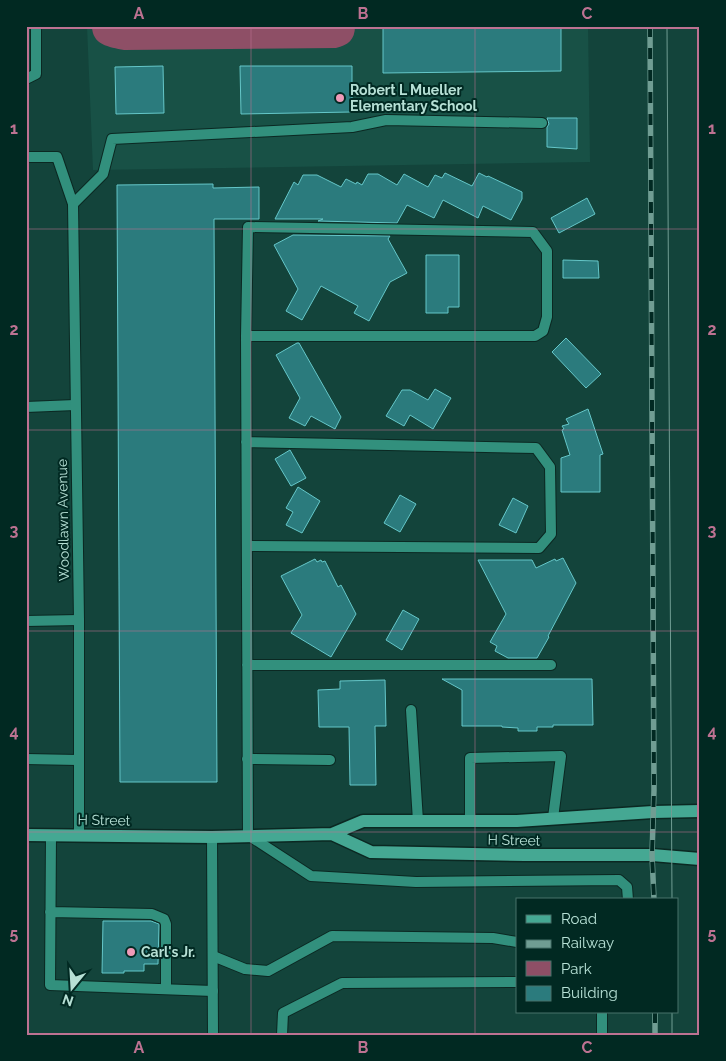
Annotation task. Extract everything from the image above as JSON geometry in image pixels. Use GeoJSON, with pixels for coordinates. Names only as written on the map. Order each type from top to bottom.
{"type":"FeatureCollection","features":[{"type":"Feature","properties":{"kind":"main road","name":"H Street"},"geometry":{"type":"LineString","coordinates":[[26,835],[212,837],[332,834],[363,821],[517,821],[654,812],[700,811]]}},
{"type":"Feature","properties":{"kind":"main road","name":"H Street"},"geometry":{"type":"LineString","coordinates":[[332,834],[371,852],[652,855],[700,859]]}},
{"type":"Feature","properties":{"kind":"street"},"geometry":{"type":"LineString","coordinates":[[26,79],[36,74],[36,26]]}},
{"type":"Feature","properties":{"kind":"street"},"geometry":{"type":"LineString","coordinates":[[73,204],[103,174],[112,139],[352,127],[386,120],[542,123]]}},
{"type":"Feature","properties":{"kind":"street","name":"Woodlawn Avenue"},"geometry":{"type":"LineString","coordinates":[[26,157],[57,157],[73,204],[79,620],[79,835]]}},
{"type":"Feature","properties":{"kind":"street"},"geometry":{"type":"LineString","coordinates":[[246,336],[535,336],[543,331],[547,318],[547,251],[533,232],[248,227],[246,336],[248,835],[311,876],[416,882],[619,880],[627,887],[628,898]]}},
{"type":"Feature","properties":{"kind":"street"},"geometry":{"type":"LineString","coordinates":[[26,406],[75,405]]}},
{"type":"Feature","properties":{"kind":"street"},"geometry":{"type":"LineString","coordinates":[[246,442],[536,448],[550,467],[551,534],[539,548],[247,546]]}},
{"type":"Feature","properties":{"kind":"street"},"geometry":{"type":"LineString","coordinates":[[26,621],[79,620]]}},
{"type":"Feature","properties":{"kind":"street"},"geometry":{"type":"LineString","coordinates":[[248,665],[551,665]]}},
{"type":"Feature","properties":{"kind":"street"},"geometry":{"type":"LineString","coordinates":[[411,710],[418,821]]}},
{"type":"Feature","properties":{"kind":"street"},"geometry":{"type":"LineString","coordinates":[[470,821],[470,758],[562,756],[553,818]]}},
{"type":"Feature","properties":{"kind":"street"},"geometry":{"type":"LineString","coordinates":[[26,759],[78,760]]}},
{"type":"Feature","properties":{"kind":"street"},"geometry":{"type":"LineString","coordinates":[[247,759],[330,760]]}},
{"type":"Feature","properties":{"kind":"street"},"geometry":{"type":"LineString","coordinates":[[52,835],[50,985],[213,991]]}},
{"type":"Feature","properties":{"kind":"street"},"geometry":{"type":"LineString","coordinates":[[212,837],[213,1035]]}},
{"type":"Feature","properties":{"kind":"street"},"geometry":{"type":"LineString","coordinates":[[50,912],[152,914],[164,919],[166,924],[166,989]]}},
{"type":"Feature","properties":{"kind":"street"},"geometry":{"type":"LineString","coordinates":[[213,956],[245,969],[268,971],[332,936],[493,938],[516,942]]}},
{"type":"Feature","properties":{"kind":"street"},"geometry":{"type":"LineString","coordinates":[[282,1035],[283,1013],[342,983],[516,982]]}},
{"type":"Feature","properties":{"kind":"street"},"geometry":{"type":"LineString","coordinates":[[602,1014],[602,1035]]}},
{"type":"Feature","properties":{"kind":"shaded area","name":"Robert L Mueller Elementary School"},"geometry":{"type":"Polygon","coordinates":[[[87,26],[588,26],[590,162],[93,170],[87,26]]]}},
{"type":"Feature","properties":{"kind":"green space"},"geometry":{"type":"Polygon","coordinates":[[[92,26],[355,26],[354,35],[350,41],[336,48],[124,50],[107,46],[98,41],[92,26]]]}},
{"type":"Feature","properties":{"kind":"building"},"geometry":{"type":"Polygon","coordinates":[[[383,26],[561,26],[561,71],[383,73],[383,26]]]}},
{"type":"Feature","properties":{"kind":"building"},"geometry":{"type":"Polygon","coordinates":[[[163,66],[164,113],[116,114],[115,67],[163,66]]]}},
{"type":"Feature","properties":{"kind":"building"},"geometry":{"type":"Polygon","coordinates":[[[240,66],[352,66],[352,112],[241,114],[240,66]]]}},
{"type":"Feature","properties":{"kind":"building"},"geometry":{"type":"Polygon","coordinates":[[[547,118],[577,118],[577,149],[547,147],[547,127],[549,124],[547,118]]]}},
{"type":"Feature","properties":{"kind":"building"},"geometry":{"type":"Polygon","coordinates":[[[445,173],[472,186],[479,173],[488,176],[522,192],[522,199],[511,220],[483,206],[478,218],[443,200],[434,218],[407,205],[397,223],[318,221],[323,219],[275,219],[294,182],[298,185],[303,175],[317,175],[341,187],[346,179],[362,185],[368,174],[378,174],[397,185],[404,174],[428,187],[435,175],[442,178],[445,173]]]}},
{"type":"Feature","properties":{"kind":"building"},"geometry":{"type":"Polygon","coordinates":[[[213,184],[213,188],[259,187],[259,219],[214,219],[217,782],[120,782],[117,185],[213,184]]]}},
{"type":"Feature","properties":{"kind":"building"},"geometry":{"type":"Polygon","coordinates":[[[587,198],[595,214],[559,233],[551,218],[587,198]]]}},
{"type":"Feature","properties":{"kind":"building"},"geometry":{"type":"Polygon","coordinates":[[[293,235],[390,236],[388,239],[407,273],[390,282],[369,321],[354,313],[358,306],[321,286],[302,320],[286,311],[298,289],[274,245],[293,235]]]}},
{"type":"Feature","properties":{"kind":"building"},"geometry":{"type":"Polygon","coordinates":[[[426,255],[459,255],[459,307],[448,307],[448,313],[426,313],[426,255]]]}},
{"type":"Feature","properties":{"kind":"building"},"geometry":{"type":"Polygon","coordinates":[[[563,260],[598,261],[599,278],[563,278],[563,260]]]}},
{"type":"Feature","properties":{"kind":"building"},"geometry":{"type":"Polygon","coordinates":[[[566,338],[601,374],[586,388],[552,352],[566,338]]]}},
{"type":"Feature","properties":{"kind":"building"},"geometry":{"type":"Polygon","coordinates":[[[299,343],[341,417],[335,429],[311,416],[305,426],[289,418],[300,398],[276,355],[299,343]]]}},
{"type":"Feature","properties":{"kind":"building"},"geometry":{"type":"Polygon","coordinates":[[[435,389],[451,398],[433,429],[410,415],[404,426],[386,416],[402,390],[410,390],[428,400],[435,389]]]}},
{"type":"Feature","properties":{"kind":"building"},"geometry":{"type":"Polygon","coordinates":[[[588,409],[603,454],[600,455],[600,492],[561,492],[561,458],[570,455],[562,426],[569,424],[566,419],[588,409]]]}},
{"type":"Feature","properties":{"kind":"building"},"geometry":{"type":"Polygon","coordinates":[[[290,450],[306,478],[291,486],[275,459],[290,450]]]}},
{"type":"Feature","properties":{"kind":"building"},"geometry":{"type":"Polygon","coordinates":[[[298,487],[320,501],[302,533],[286,525],[293,512],[286,508],[298,487]]]}},
{"type":"Feature","properties":{"kind":"building"},"geometry":{"type":"Polygon","coordinates":[[[400,495],[416,504],[400,532],[384,523],[400,495]]]}},
{"type":"Feature","properties":{"kind":"building"},"geometry":{"type":"Polygon","coordinates":[[[513,498],[528,506],[516,533],[499,525],[513,498]]]}},
{"type":"Feature","properties":{"kind":"building"},"geometry":{"type":"Polygon","coordinates":[[[563,558],[576,583],[537,658],[508,658],[495,651],[497,646],[490,642],[506,614],[478,560],[532,560],[536,568],[555,559],[556,561],[563,558]]]}},
{"type":"Feature","properties":{"kind":"building"},"geometry":{"type":"Polygon","coordinates":[[[315,559],[317,562],[325,561],[338,587],[341,585],[356,614],[331,657],[291,633],[302,615],[281,576],[315,559]]]}},
{"type":"Feature","properties":{"kind":"building"},"geometry":{"type":"Polygon","coordinates":[[[403,610],[419,619],[402,650],[386,640],[403,610]]]}},
{"type":"Feature","properties":{"kind":"building"},"geometry":{"type":"Polygon","coordinates":[[[442,679],[592,679],[593,725],[553,725],[553,727],[537,727],[537,731],[518,731],[518,728],[502,726],[462,726],[462,690],[442,679]]]}},
{"type":"Feature","properties":{"kind":"building"},"geometry":{"type":"Polygon","coordinates":[[[385,680],[386,726],[375,726],[376,785],[350,785],[349,727],[319,727],[318,690],[340,689],[340,681],[385,680]]]}},
{"type":"Feature","properties":{"kind":"building","name":"Carl's Jr."},"geometry":{"type":"Polygon","coordinates":[[[103,921],[151,921],[159,924],[158,964],[144,964],[144,971],[102,973],[103,921]]]}},
{"type":"Feature","properties":{"kind":"tram line"},"geometry":{"type":"LineString","coordinates":[[667,26],[672,898]]}},
{"type":"Feature","properties":{"kind":"tram line"},"geometry":{"type":"LineString","coordinates":[[672,1014],[672,1035]]}},
{"type":"Feature","properties":{"kind":"railway"},"geometry":{"type":"LineString","coordinates":[[650,26],[654,790],[652,855],[654,898]]}},
{"type":"Feature","properties":{"kind":"railway"},"geometry":{"type":"LineString","coordinates":[[655,1014],[655,1035]]}},
{"type":"Feature","properties":{"kind":"place","name":"Robert L Mueller Elementary School"},"geometry":{"type":"Point","coordinates":[340,98]}},
{"type":"Feature","properties":{"kind":"place","name":"Carl's Jr."},"geometry":{"type":"Point","coordinates":[131,952]}}]}
